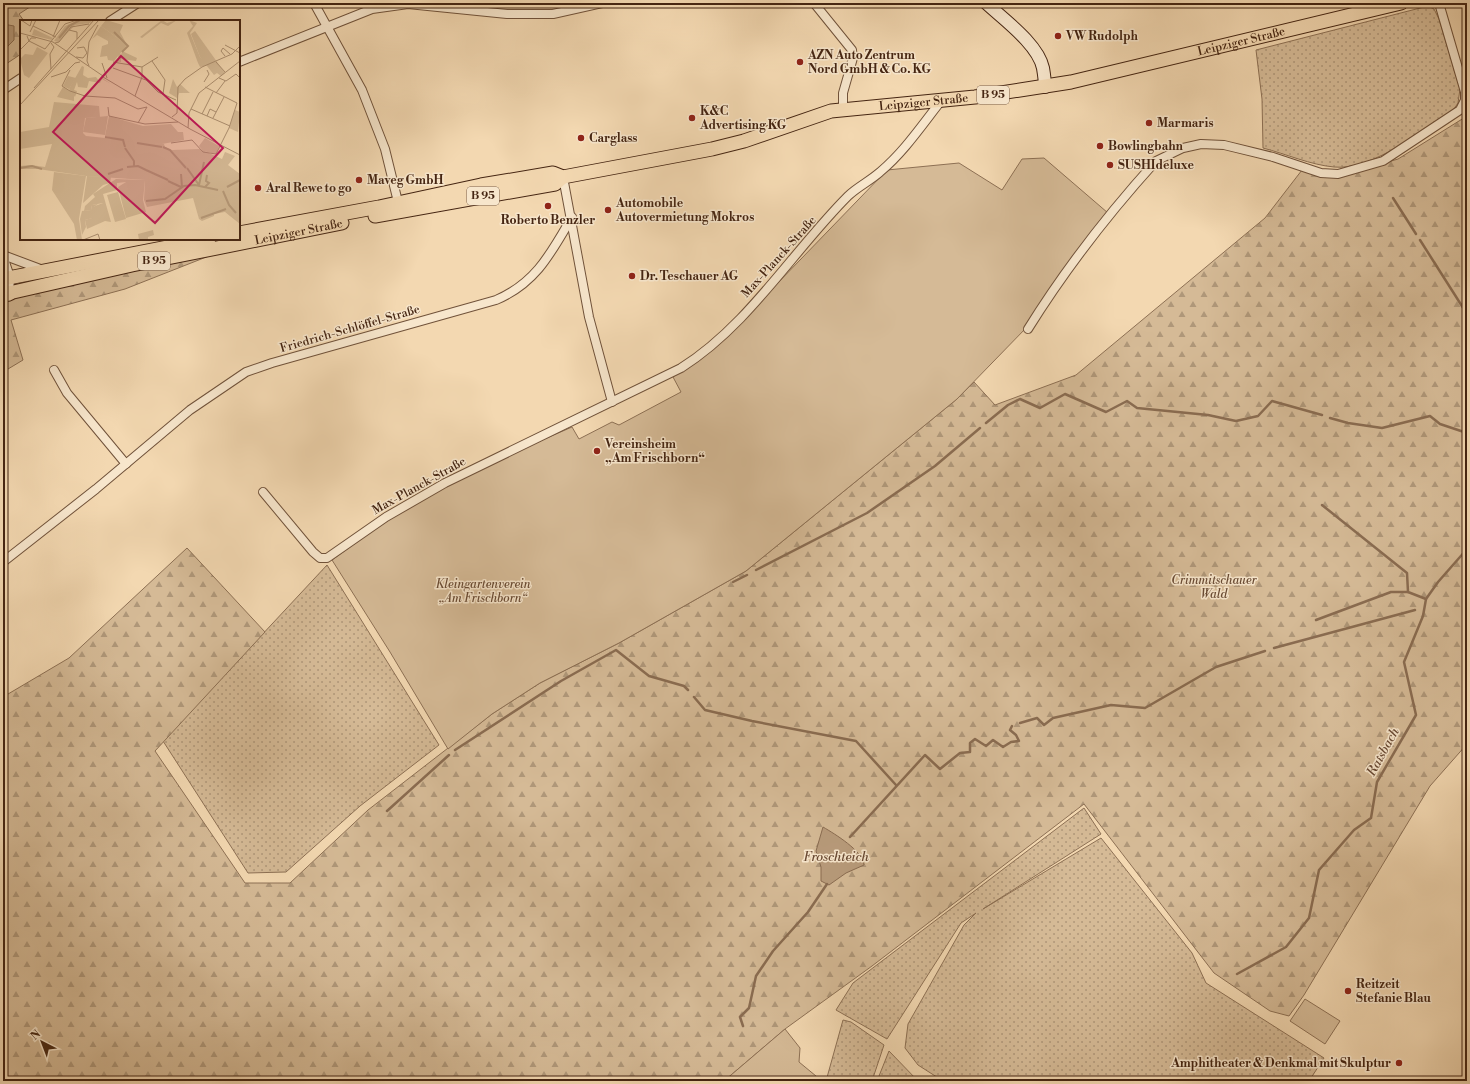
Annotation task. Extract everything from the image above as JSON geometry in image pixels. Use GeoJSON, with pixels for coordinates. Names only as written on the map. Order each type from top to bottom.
{"type":"FeatureCollection","features":[{"type":"Feature","properties":{"kind":"main road"},"geometry":{"type":"LineString","coordinates":[[986,3],[1030,45],[1037,54],[1043,67],[1045,87]]}},
{"type":"Feature","properties":{"kind":"main road","name":"Leipziger Straße"},"geometry":{"type":"LineString","coordinates":[[240,233],[555,184],[563,177],[712,149],[744,141],[821,113],[843,109],[941,101],[1045,87],[1137,67],[1401,3]]}},
{"type":"Feature","properties":{"kind":"main road","name":"Leipziger Straße"},"geometry":{"type":"LineString","coordinates":[[6,285],[132,265],[400,207]]}},
{"type":"Feature","properties":{"kind":"main road","name":"B 95"},"geometry":{"type":"LineString","coordinates":[[6,285],[46,270],[204,240]]}},
{"type":"Feature","properties":{"kind":"street"},"geometry":{"type":"LineString","coordinates":[[112,20],[138,3]]}},
{"type":"Feature","properties":{"kind":"street"},"geometry":{"type":"LineString","coordinates":[[314,3],[362,90],[385,149],[400,207]]}},
{"type":"Feature","properties":{"kind":"street"},"geometry":{"type":"LineString","coordinates":[[240,62],[350,16],[372,9],[408,4],[507,14],[553,14],[602,3]]}},
{"type":"Feature","properties":{"kind":"street"},"geometry":{"type":"LineString","coordinates":[[814,3],[852,50],[853,58],[843,93],[843,109]]}},
{"type":"Feature","properties":{"kind":"street"},"geometry":{"type":"LineString","coordinates":[[1028,328],[1069,266],[1099,228],[1156,162],[1167,155],[1183,148],[1201,144],[1224,145],[1273,157],[1321,173],[1338,174],[1383,161],[1460,110],[1465,92],[1439,3]]}},
{"type":"Feature","properties":{"kind":"street"},"geometry":{"type":"LineString","coordinates":[[3,90],[20,79]]}},
{"type":"Feature","properties":{"kind":"street","name":"Max-Planck-Straße"},"geometry":{"type":"LineString","coordinates":[[263,492],[313,552],[320,558],[327,558],[386,517],[445,483],[681,368],[718,340],[739,319],[849,195],[880,172],[898,154],[941,101]]}},
{"type":"Feature","properties":{"kind":"street"},"geometry":{"type":"LineString","coordinates":[[563,177],[572,217],[589,317],[612,402]]}},
{"type":"Feature","properties":{"kind":"street","name":"Friedrich-Schlöffel-Straße"},"geometry":{"type":"LineString","coordinates":[[3,562],[126,464],[190,410],[246,372],[272,363],[496,300],[512,293],[540,268],[552,253],[572,217]]}},
{"type":"Feature","properties":{"kind":"street"},"geometry":{"type":"LineString","coordinates":[[6,285],[3,256],[46,270]]}},
{"type":"Feature","properties":{"kind":"street"},"geometry":{"type":"LineString","coordinates":[[54,370],[67,393],[126,464]]}},
{"type":"Feature","properties":{"kind":"green space"},"geometry":{"type":"Polygon","coordinates":[[[3,3],[36,3],[19,14],[23,20],[20,20],[20,55],[3,66],[3,51],[7,49],[7,26],[3,24],[3,3]]]}},
{"type":"Feature","properties":{"kind":"green space"},"geometry":{"type":"Polygon","coordinates":[[[1428,6],[1434,9],[1439,19],[1460,89],[1458,103],[1454,109],[1413,137],[1381,156],[1349,166],[1325,166],[1263,148],[1262,99],[1256,50],[1428,6]]]}},
{"type":"Feature","properties":{"kind":"green space","name":"Crimmitschauer Wald"},"geometry":{"type":"Polygon","coordinates":[[[1467,116],[1467,744],[1430,786],[1304,995],[1289,1016],[1270,1011],[1214,973],[1084,804],[872,966],[785,1029],[724,1081],[3,1081],[3,697],[69,658],[187,548],[265,632],[155,751],[245,883],[290,883],[368,810],[492,714],[540,683],[619,643],[746,571],[957,399],[974,382],[995,405],[1076,375],[1265,218],[1302,170],[1337,177],[1398,159],[1467,116]]]}},
{"type":"Feature","properties":{"kind":"green space","name":"Kleingartenverein „Am Frischborn“"},"geometry":{"type":"Polygon","coordinates":[[[1044,158],[1108,213],[1027,327],[957,399],[746,571],[619,643],[540,683],[492,714],[448,749],[390,652],[332,560],[409,507],[495,461],[572,427],[579,439],[612,422],[619,425],[681,392],[673,377],[714,349],[887,170],[959,163],[1002,190],[1022,159],[1044,158]]]}},
{"type":"Feature","properties":{"kind":"green space"},"geometry":{"type":"Polygon","coordinates":[[[219,252],[125,289],[11,320],[23,360],[3,372],[3,300],[219,252]]]}},
{"type":"Feature","properties":{"kind":"green space"},"geometry":{"type":"Polygon","coordinates":[[[327,565],[439,745],[360,806],[286,872],[248,873],[163,741],[327,565]]]}},
{"type":"Feature","properties":{"kind":"green space"},"geometry":{"type":"Polygon","coordinates":[[[1084,808],[1101,834],[983,909],[1101,838],[1192,953],[1206,983],[1324,1058],[1309,1081],[943,1081],[918,1065],[905,1048],[908,1024],[964,925],[976,913],[961,923],[887,1039],[836,1010],[853,983],[1084,808]]]}},
{"type":"Feature","properties":{"kind":"green space"},"geometry":{"type":"Polygon","coordinates":[[[1305,999],[1340,1021],[1325,1044],[1290,1021],[1305,999]]]}},
{"type":"Feature","properties":{"kind":"green space"},"geometry":{"type":"Polygon","coordinates":[[[843,1020],[851,1022],[884,1045],[872,1081],[826,1081],[843,1020]]]}},
{"type":"Feature","properties":{"kind":"green space"},"geometry":{"type":"Polygon","coordinates":[[[785,1029],[800,1048],[799,1062],[822,1081],[724,1081],[785,1029]]]}},
{"type":"Feature","properties":{"kind":"green space"},"geometry":{"type":"Polygon","coordinates":[[[889,1051],[918,1081],[877,1081],[889,1051]]]}},
{"type":"Feature","properties":{"kind":"water"},"geometry":{"type":"Polygon","coordinates":[[[3,24],[14,26],[14,40],[3,51],[3,24]]]}},
{"type":"Feature","properties":{"kind":"water","name":"Froschteich"},"geometry":{"type":"Polygon","coordinates":[[[823,827],[841,838],[854,849],[859,854],[864,865],[846,873],[829,885],[821,881],[821,867],[816,851],[823,827]]]}},
{"type":"Feature","properties":{"kind":"waterway"},"geometry":{"type":"LineString","coordinates":[[1393,198],[1416,234]]}},
{"type":"Feature","properties":{"kind":"waterway"},"geometry":{"type":"LineString","coordinates":[[1420,240],[1467,314]]}},
{"type":"Feature","properties":{"kind":"waterway"},"geometry":{"type":"LineString","coordinates":[[986,423],[1008,405],[1020,399],[1040,408],[1065,394],[1106,412],[1127,401],[1137,408],[1208,415],[1236,421],[1258,416],[1272,401],[1322,415]]}},
{"type":"Feature","properties":{"kind":"waterway"},"geometry":{"type":"LineString","coordinates":[[1330,418],[1348,423],[1382,428],[1430,416],[1440,424],[1467,433]]}},
{"type":"Feature","properties":{"kind":"waterway"},"geometry":{"type":"LineString","coordinates":[[756,570],[867,513],[935,466],[980,428]]}},
{"type":"Feature","properties":{"kind":"waterway"},"geometry":{"type":"LineString","coordinates":[[1322,505],[1407,573],[1408,592],[1426,599]]}},
{"type":"Feature","properties":{"kind":"waterway","name":"Ratsbach"},"geometry":{"type":"LineString","coordinates":[[1237,974],[1286,947],[1309,918],[1319,870],[1354,830],[1371,818],[1377,782],[1416,715],[1404,662],[1423,616],[1426,599],[1438,582],[1467,549]]}},
{"type":"Feature","properties":{"kind":"waterway"},"geometry":{"type":"LineString","coordinates":[[733,582],[747,575]]}},
{"type":"Feature","properties":{"kind":"waterway"},"geometry":{"type":"LineString","coordinates":[[1316,620],[1391,592],[1408,592]]}},
{"type":"Feature","properties":{"kind":"waterway"},"geometry":{"type":"LineString","coordinates":[[1274,648],[1415,610]]}},
{"type":"Feature","properties":{"kind":"waterway"},"geometry":{"type":"LineString","coordinates":[[455,750],[561,681],[616,650],[649,676],[684,686],[688,690]]}},
{"type":"Feature","properties":{"kind":"waterway"},"geometry":{"type":"LineString","coordinates":[[1020,723],[1037,718],[1044,725],[1053,718],[1111,705],[1145,708],[1216,667],[1265,651]]}},
{"type":"Feature","properties":{"kind":"waterway"},"geometry":{"type":"LineString","coordinates":[[694,697],[705,710],[752,721],[856,741],[896,785]]}},
{"type":"Feature","properties":{"kind":"waterway"},"geometry":{"type":"LineString","coordinates":[[850,837],[925,755],[940,769],[960,753],[970,752],[970,743],[975,739],[986,746],[993,740],[1003,747],[1011,742],[1019,741],[1016,735],[1010,730],[1012,726]]}},
{"type":"Feature","properties":{"kind":"waterway"},"geometry":{"type":"LineString","coordinates":[[387,811],[449,755]]}},
{"type":"Feature","properties":{"kind":"waterway"},"geometry":{"type":"LineString","coordinates":[[743,1026],[740,1017],[749,1008],[756,976],[773,951],[808,912],[827,884]]}},
{"type":"Feature","properties":{"kind":"place","name":"VW Rudolph"},"geometry":{"type":"Point","coordinates":[1058,36]}},
{"type":"Feature","properties":{"kind":"place","name":"AZN Auto Zentrum Nord GmbH & Co. KG"},"geometry":{"type":"Point","coordinates":[800,62]}},
{"type":"Feature","properties":{"kind":"place","name":"K&C Advertising KG"},"geometry":{"type":"Point","coordinates":[692,118]}},
{"type":"Feature","properties":{"kind":"place","name":"Marmaris"},"geometry":{"type":"Point","coordinates":[1149,123]}},
{"type":"Feature","properties":{"kind":"place","name":"Carglass"},"geometry":{"type":"Point","coordinates":[581,138]}},
{"type":"Feature","properties":{"kind":"place","name":"Bowlingbahn"},"geometry":{"type":"Point","coordinates":[1100,146]}},
{"type":"Feature","properties":{"kind":"place","name":"SUSHIdeluxe"},"geometry":{"type":"Point","coordinates":[1110,165]}},
{"type":"Feature","properties":{"kind":"place","name":"Maveg GmbH"},"geometry":{"type":"Point","coordinates":[359,180]}},
{"type":"Feature","properties":{"kind":"place","name":"Aral Rewe to go"},"geometry":{"type":"Point","coordinates":[258,188]}},
{"type":"Feature","properties":{"kind":"place","name":"Roberto Benzler"},"geometry":{"type":"Point","coordinates":[548,206]}},
{"type":"Feature","properties":{"kind":"place","name":"Automobile Autovermietung Mokros"},"geometry":{"type":"Point","coordinates":[608,210]}},
{"type":"Feature","properties":{"kind":"place","name":"Dr. Teschauer AG"},"geometry":{"type":"Point","coordinates":[632,276]}},
{"type":"Feature","properties":{"kind":"place","name":"Vereinsheim „Am Frischborn“"},"geometry":{"type":"Point","coordinates":[597,451]}},
{"type":"Feature","properties":{"kind":"place","name":"Reitzeit Stefanie Blau"},"geometry":{"type":"Point","coordinates":[1348,991]}},
{"type":"Feature","properties":{"kind":"place","name":"Amphitheater & Denkmal mit Skulptur"},"geometry":{"type":"Point","coordinates":[1399,1063]}}]}
